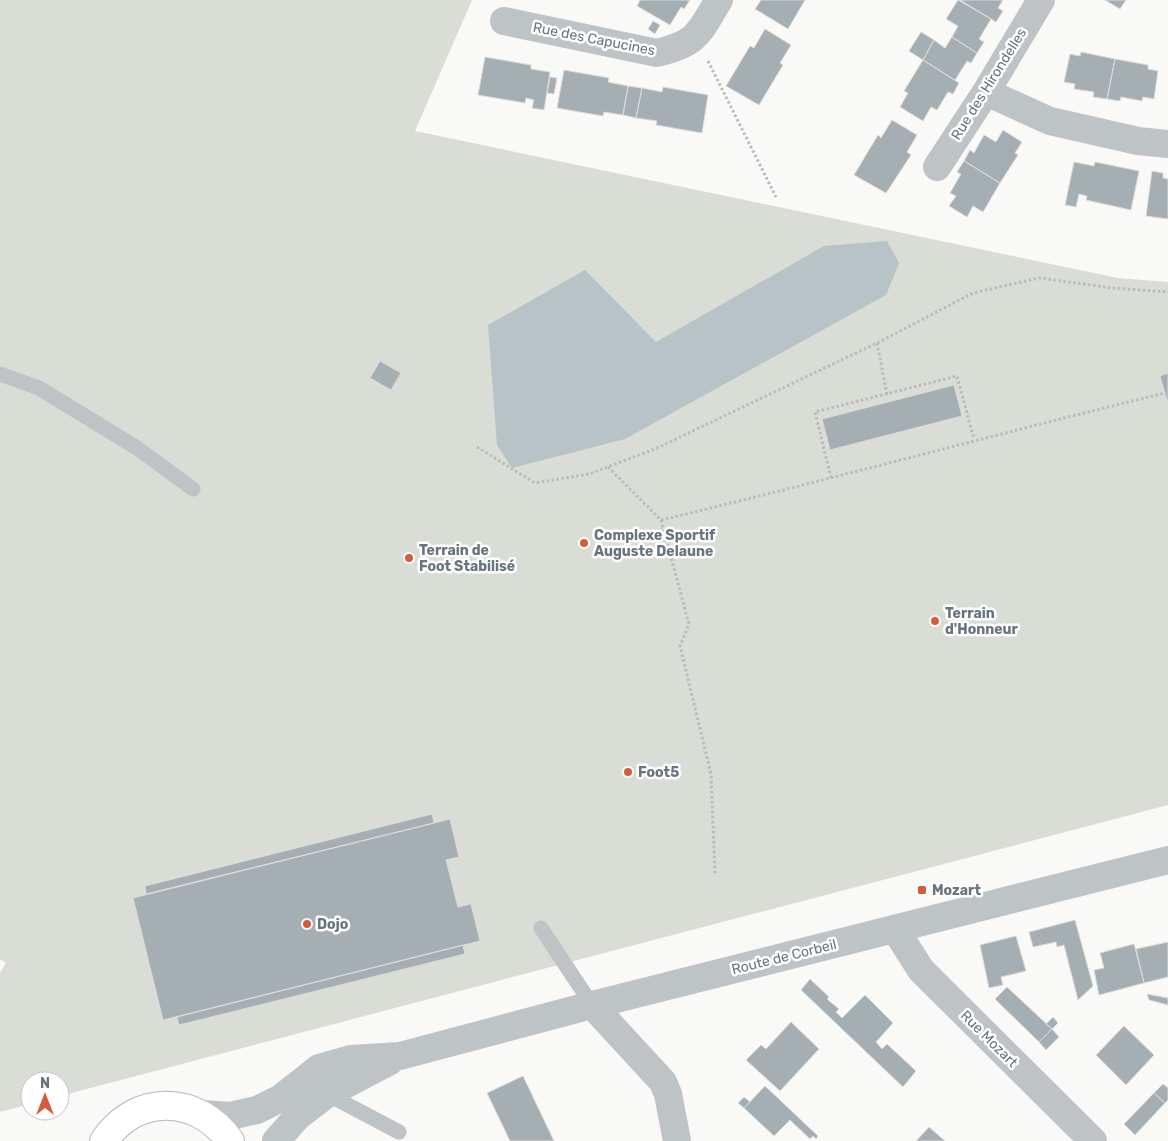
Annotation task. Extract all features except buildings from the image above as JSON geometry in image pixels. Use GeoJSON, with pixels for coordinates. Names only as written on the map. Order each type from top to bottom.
{"type":"FeatureCollection","features":[{"type":"Feature","properties":{"kind":"main road"},"geometry":{"type":"LineString","coordinates":[[101,1140],[122,1121],[143,1109],[163,1105],[184,1107],[203,1114],[220,1128],[230,1141]]}},
{"type":"Feature","properties":{"kind":"street"},"geometry":{"type":"LineString","coordinates":[[696,38],[719,0]]}},
{"type":"Feature","properties":{"kind":"street","name":"Rue des Hirondelles"},"geometry":{"type":"LineString","coordinates":[[937,167],[986,92],[1040,0]]}},
{"type":"Feature","properties":{"kind":"street","name":"Rue des Capucines"},"geometry":{"type":"LineString","coordinates":[[504,21],[657,53],[680,48],[696,38]]}},
{"type":"Feature","properties":{"kind":"street"},"geometry":{"type":"LineString","coordinates":[[986,92],[1050,121],[1138,141],[1168,144]]}},
{"type":"Feature","properties":{"kind":"street","name":"Route de Corbeil"},"geometry":{"type":"LineString","coordinates":[[203,1114],[230,1116],[257,1110],[281,1098],[319,1068],[351,1059],[400,1056],[592,1005],[1168,860]]}},
{"type":"Feature","properties":{"kind":"street","name":"Rue Mozart"},"geometry":{"type":"LineString","coordinates":[[894,929],[921,970],[1093,1141]]}},
{"type":"Feature","properties":{"kind":"street"},"geometry":{"type":"LineString","coordinates":[[592,1005],[663,1082],[668,1094],[677,1141]]}},
{"type":"Feature","properties":{"kind":"street","name":"Route de Corbeil"},"geometry":{"type":"LineString","coordinates":[[276,1141],[298,1116],[327,1094],[400,1056]]}},
{"type":"Feature","properties":{"kind":"lane"},"geometry":{"type":"LineString","coordinates":[[0,374],[39,388],[137,448],[193,488]]}},
{"type":"Feature","properties":{"kind":"lane"},"geometry":{"type":"LineString","coordinates":[[541,928],[592,1005]]}},
{"type":"Feature","properties":{"kind":"lane"},"geometry":{"type":"LineString","coordinates":[[327,1094],[399,1132]]}},
{"type":"Feature","properties":{"kind":"path"},"geometry":{"type":"LineString","coordinates":[[696,38],[776,197]]}},
{"type":"Feature","properties":{"kind":"path"},"geometry":{"type":"LineString","coordinates":[[476,447],[534,483],[589,474],[655,449],[877,343],[973,293],[1039,278],[1114,288],[1168,292]]}},
{"type":"Feature","properties":{"kind":"path"},"geometry":{"type":"LineString","coordinates":[[877,343],[887,394]]}},
{"type":"Feature","properties":{"kind":"path"},"geometry":{"type":"LineString","coordinates":[[831,478],[815,412],[957,376],[974,439]]}},
{"type":"Feature","properties":{"kind":"path"},"geometry":{"type":"LineString","coordinates":[[661,520],[831,478],[974,439],[1165,393]]}},
{"type":"Feature","properties":{"kind":"path"},"geometry":{"type":"LineString","coordinates":[[608,467],[661,520],[689,624],[680,646],[711,774],[715,874]]}},
{"type":"Feature","properties":{"kind":"shaded area","name":"Complexe Sportif Auguste Delaune"},"geometry":{"type":"Polygon","coordinates":[[[0,0],[472,0],[415,131],[1118,278],[1168,282],[1168,805],[70,1093],[70,1071],[20,1071],[20,1107],[0,1112],[0,973],[6,963],[0,959],[0,0]]]}},
{"type":"Feature","properties":{"kind":"shaded area"},"geometry":{"type":"Polygon","coordinates":[[[887,241],[899,263],[886,295],[625,439],[512,468],[497,445],[488,325],[585,270],[656,342],[824,246],[887,241]]]}},
{"type":"Feature","properties":{"kind":"place","name":"Complexe Sportif Auguste Delaune"},"geometry":{"type":"Point","coordinates":[584,543]}},
{"type":"Feature","properties":{"kind":"place","name":"Terrain de Foot Stabilisé"},"geometry":{"type":"Point","coordinates":[409,558]}},
{"type":"Feature","properties":{"kind":"place","name":"Terrain d'Honneur"},"geometry":{"type":"Point","coordinates":[935,621]}},
{"type":"Feature","properties":{"kind":"place","name":"Foot5"},"geometry":{"type":"Point","coordinates":[628,772]}},
{"type":"Feature","properties":{"kind":"place","name":"Mozart"},"geometry":{"type":"Point","coordinates":[922,890]}},
{"type":"Feature","properties":{"kind":"place","name":"Dojo"},"geometry":{"type":"Point","coordinates":[307,924]}}]}
